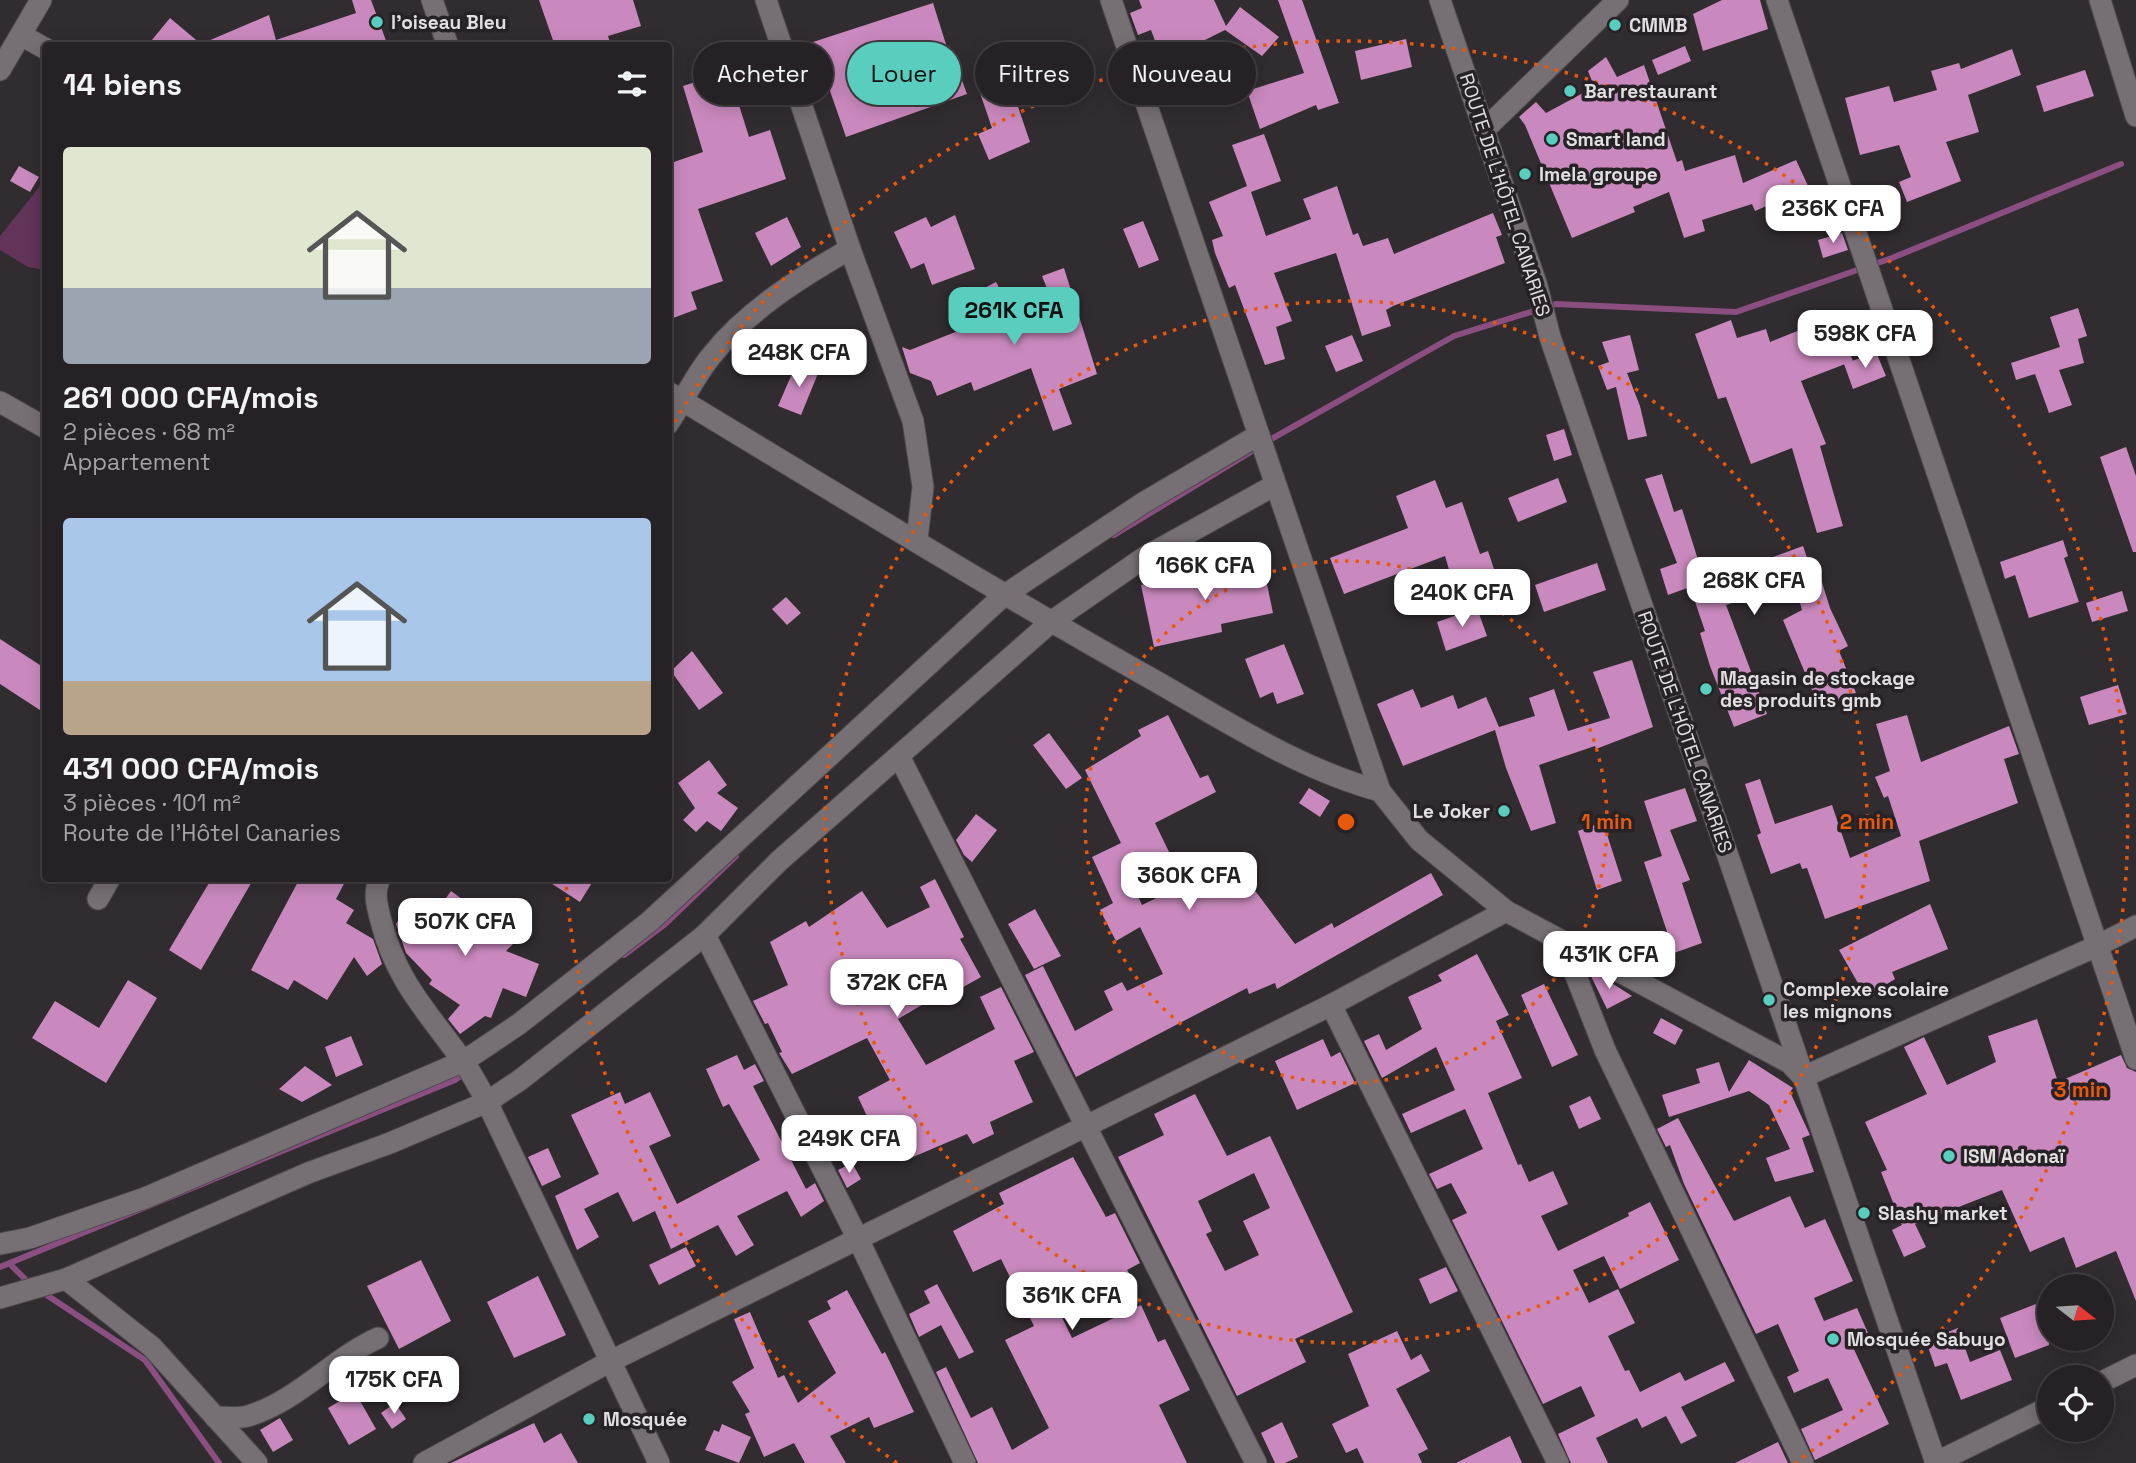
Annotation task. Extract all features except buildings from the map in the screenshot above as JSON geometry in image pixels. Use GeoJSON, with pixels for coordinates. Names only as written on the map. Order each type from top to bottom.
{"type":"FeatureCollection","features":[{"type":"Feature","properties":{"kind":"street"},"geometry":{"type":"LineString","coordinates":[[0,70],[41,0]]}},
{"type":"Feature","properties":{"kind":"street"},"geometry":{"type":"LineString","coordinates":[[432,0],[447,42]]}},
{"type":"Feature","properties":{"kind":"street"},"geometry":{"type":"LineString","coordinates":[[766,0],[850,249],[913,421],[923,487],[917,540]]}},
{"type":"Feature","properties":{"kind":"street"},"geometry":{"type":"LineString","coordinates":[[1111,0],[1257,436],[1380,791],[1419,840],[1506,911],[1790,1063],[1803,1077],[2097,946],[2136,926]]}},
{"type":"Feature","properties":{"kind":"street","name":"ROUTE DE L'HÔTEL CANARIES"},"geometry":{"type":"LineString","coordinates":[[1440,0],[1537,286],[1550,337],[1936,1463]]}},
{"type":"Feature","properties":{"kind":"street"},"geometry":{"type":"LineString","coordinates":[[1485,130],[1618,0]]}},
{"type":"Feature","properties":{"kind":"street"},"geometry":{"type":"LineString","coordinates":[[1777,0],[2136,1059]]}},
{"type":"Feature","properties":{"kind":"street"},"geometry":{"type":"LineString","coordinates":[[2100,0],[2136,116]]}},
{"type":"Feature","properties":{"kind":"street"},"geometry":{"type":"LineString","coordinates":[[21,35],[42,47]]}},
{"type":"Feature","properties":{"kind":"street"},"geometry":{"type":"LineString","coordinates":[[850,249],[805,274],[757,311],[712,355],[676,397],[917,540],[1003,596],[1312,769],[1380,791]]}},
{"type":"Feature","properties":{"kind":"street"},"geometry":{"type":"LineString","coordinates":[[0,402],[42,427]]}},
{"type":"Feature","properties":{"kind":"street"},"geometry":{"type":"LineString","coordinates":[[0,1244],[30,1238],[145,1198],[464,1061],[519,1024],[649,922],[1003,596],[1143,503],[1257,436]]}},
{"type":"Feature","properties":{"kind":"street"},"geometry":{"type":"LineString","coordinates":[[0,1298],[57,1283],[308,1174],[487,1102],[520,1080],[705,935],[779,861],[1051,622],[1145,557],[1275,485]]}},
{"type":"Feature","properties":{"kind":"street"},"geometry":{"type":"LineString","coordinates":[[899,756],[1256,1463]]}},
{"type":"Feature","properties":{"kind":"street"},"geometry":{"type":"LineString","coordinates":[[98,899],[108,882]]}},
{"type":"Feature","properties":{"kind":"street"},"geometry":{"type":"LineString","coordinates":[[378,882],[375,888],[376,902],[388,947],[412,995],[464,1061],[487,1102],[659,1463]]}},
{"type":"Feature","properties":{"kind":"street"},"geometry":{"type":"LineString","coordinates":[[424,1463],[609,1362],[859,1241],[1331,1005],[1506,911]]}},
{"type":"Feature","properties":{"kind":"street"},"geometry":{"type":"LineString","coordinates":[[705,935],[859,1241],[965,1463]]}},
{"type":"Feature","properties":{"kind":"street"},"geometry":{"type":"LineString","coordinates":[[1563,943],[1605,1050],[1803,1463]]}},
{"type":"Feature","properties":{"kind":"street"},"geometry":{"type":"LineString","coordinates":[[1331,1005],[1558,1463]]}},
{"type":"Feature","properties":{"kind":"street"},"geometry":{"type":"LineString","coordinates":[[57,1283],[152,1347],[257,1463]]}},
{"type":"Feature","properties":{"kind":"street"},"geometry":{"type":"LineString","coordinates":[[215,1417],[246,1417],[323,1376],[349,1351],[378,1338]]}},
{"type":"Feature","properties":{"kind":"street"},"geometry":{"type":"LineString","coordinates":[[2114,1376],[2136,1365]]}},
{"type":"Feature","properties":{"kind":"street"},"geometry":{"type":"LineString","coordinates":[[1936,1463],[2037,1413]]}},
{"type":"Feature","properties":{"kind":"shaded area"},"geometry":{"type":"Polygon","coordinates":[[[42,184],[42,269],[28,267],[0,250],[0,236],[42,184]]]}},
{"type":"Feature","properties":{"kind":"waterway"},"geometry":{"type":"LineString","coordinates":[[1266,442],[1454,336],[1556,304],[1736,312],[1892,258],[2121,164]]}},
{"type":"Feature","properties":{"kind":"waterway"},"geometry":{"type":"LineString","coordinates":[[1114,535],[1254,450]]}},
{"type":"Feature","properties":{"kind":"waterway"},"geometry":{"type":"LineString","coordinates":[[624,955],[665,924],[736,856]]}},
{"type":"Feature","properties":{"kind":"waterway"},"geometry":{"type":"LineString","coordinates":[[0,1267],[455,1080],[466,1072]]}},
{"type":"Feature","properties":{"kind":"waterway"},"geometry":{"type":"LineString","coordinates":[[11,1265],[30,1284]]}},
{"type":"Feature","properties":{"kind":"waterway"},"geometry":{"type":"LineString","coordinates":[[42,1292],[145,1360],[219,1463]]}},
{"type":"Feature","properties":{"kind":"place","name":"l'oiseau Bleu"},"geometry":{"type":"Point","coordinates":[377,22]}},
{"type":"Feature","properties":{"kind":"place","name":"CMMB"},"geometry":{"type":"Point","coordinates":[1615,25]}},
{"type":"Feature","properties":{"kind":"place","name":"Bar restaurant"},"geometry":{"type":"Point","coordinates":[1570,91]}},
{"type":"Feature","properties":{"kind":"place","name":"Smart land"},"geometry":{"type":"Point","coordinates":[1552,139]}},
{"type":"Feature","properties":{"kind":"place","name":"Imela groupe"},"geometry":{"type":"Point","coordinates":[1525,174]}},
{"type":"Feature","properties":{"kind":"place","name":"Magasin de stockage des produits gmb"},"geometry":{"type":"Point","coordinates":[1706,689]}},
{"type":"Feature","properties":{"kind":"place","name":"Le Joker"},"geometry":{"type":"Point","coordinates":[1504,811]}},
{"type":"Feature","properties":{"kind":"place","name":"Complexe scolaire les mignons"},"geometry":{"type":"Point","coordinates":[1769,1000]}},
{"type":"Feature","properties":{"kind":"place","name":"ISM Adonaï"},"geometry":{"type":"Point","coordinates":[1949,1156]}},
{"type":"Feature","properties":{"kind":"place","name":"Slashy market"},"geometry":{"type":"Point","coordinates":[1864,1213]}},
{"type":"Feature","properties":{"kind":"place","name":"Mosquée Sabuyo"},"geometry":{"type":"Point","coordinates":[1833,1339]}},
{"type":"Feature","properties":{"kind":"place","name":"Mosquée"},"geometry":{"type":"Point","coordinates":[589,1419]}}]}
